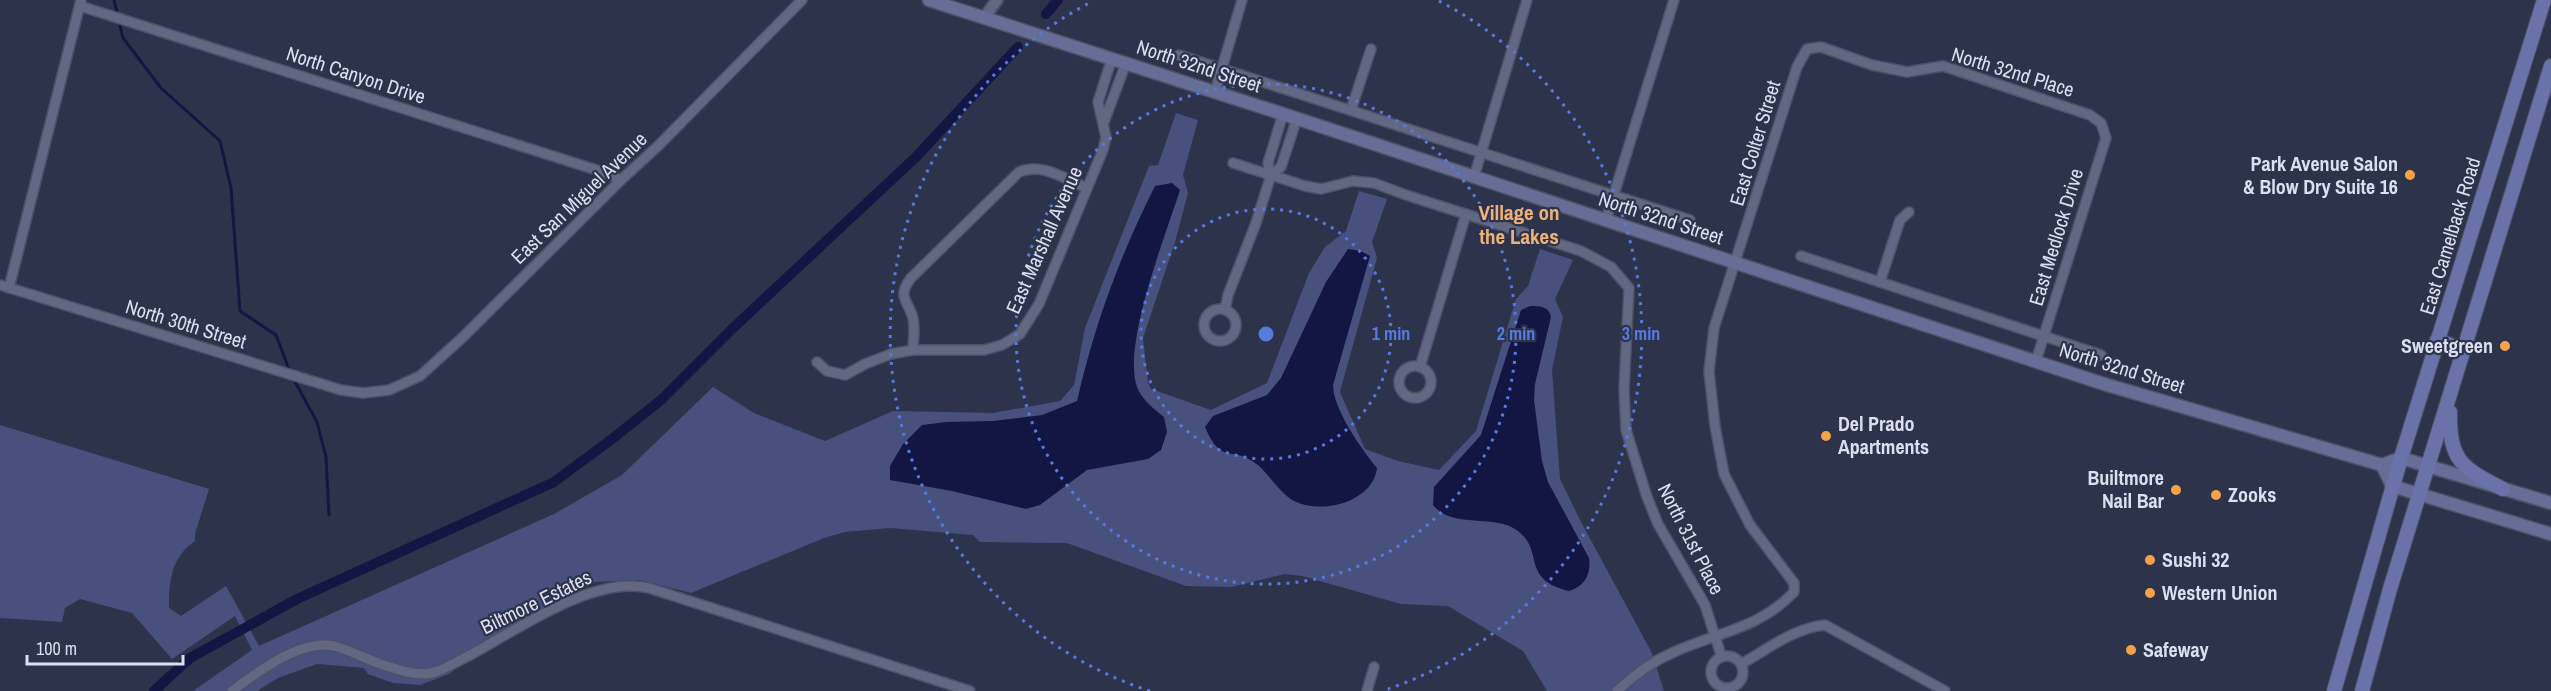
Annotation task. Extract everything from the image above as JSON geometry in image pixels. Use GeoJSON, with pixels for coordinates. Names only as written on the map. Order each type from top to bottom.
{"type":"FeatureCollection","features":[{"type":"Feature","properties":{"kind":"main road","name":"North 32nd Street"},"geometry":{"type":"LineString","coordinates":[[929,0],[1297,118],[2036,362],[2150,398],[2382,465]]}},
{"type":"Feature","properties":{"kind":"main road","name":"East Camelback Road"},"geometry":{"type":"LineString","coordinates":[[2335,685],[2392,486],[2544,0]]}},
{"type":"Feature","properties":{"kind":"main road"},"geometry":{"type":"LineString","coordinates":[[2335,685],[2362,688],[2549,71],[2522,68]]}},
{"type":"Feature","properties":{"kind":"main road"},"geometry":{"type":"LineString","coordinates":[[2438,340],[2464,350]]}},
{"type":"Feature","properties":{"kind":"main road"},"geometry":{"type":"LineString","coordinates":[[2450,396],[2450,433],[2454,451],[2469,470],[2503,489]]}},
{"type":"Feature","properties":{"kind":"main road"},"geometry":{"type":"LineString","coordinates":[[2551,503],[2401,458],[2382,465],[2392,486],[2551,534]]}},
{"type":"Feature","properties":{"kind":"street","name":"East San Miguel Avenue"},"geometry":{"type":"LineString","coordinates":[[363,393],[389,390],[420,376],[463,337],[621,180],[659,146],[802,0]]}},
{"type":"Feature","properties":{"kind":"street"},"geometry":{"type":"LineString","coordinates":[[984,18],[997,0]]}},
{"type":"Feature","properties":{"kind":"street"},"geometry":{"type":"LineString","coordinates":[[1215,92],[1242,0]]}},
{"type":"Feature","properties":{"kind":"street"},"geometry":{"type":"LineString","coordinates":[[1474,177],[1527,0]]}},
{"type":"Feature","properties":{"kind":"street"},"geometry":{"type":"LineString","coordinates":[[1606,220],[1674,0]]}},
{"type":"Feature","properties":{"kind":"street","name":"North Canyon Drive"},"geometry":{"type":"LineString","coordinates":[[80,3],[603,172],[621,180]]}},
{"type":"Feature","properties":{"kind":"street"},"geometry":{"type":"LineString","coordinates":[[4,286],[80,3]]}},
{"type":"Feature","properties":{"kind":"street","name":"North 32nd Place"},"geometry":{"type":"LineString","coordinates":[[1807,49],[1821,47],[1872,65],[1906,72],[1943,66],[2090,115],[2102,123]]}},
{"type":"Feature","properties":{"kind":"street"},"geometry":{"type":"LineString","coordinates":[[1351,110],[1371,48]]}},
{"type":"Feature","properties":{"kind":"street","name":"East Colter Street"},"geometry":{"type":"LineString","coordinates":[[1617,691],[1640,672],[1675,652],[1768,616],[1794,592],[1794,583],[1750,525],[1724,474],[1718,448],[1709,371],[1714,328],[1797,67],[1807,49]]}},
{"type":"Feature","properties":{"kind":"street","name":"North 32nd Street"},"geometry":{"type":"LineString","coordinates":[[1179,55],[1690,220]]}},
{"type":"Feature","properties":{"kind":"street","name":"East Marshall Avenue"},"geometry":{"type":"LineString","coordinates":[[817,362],[827,371],[845,375],[891,354],[913,350],[984,350],[1002,345],[1020,334],[1039,303],[1103,150],[1106,137],[1098,102],[1112,58]]}},
{"type":"Feature","properties":{"kind":"street","name":"East Marshall Avenue"},"geometry":{"type":"LineString","coordinates":[[1104,122],[1126,63]]}},
{"type":"Feature","properties":{"kind":"street"},"geometry":{"type":"LineString","coordinates":[[1225,310],[1228,295],[1256,223],[1271,175],[1268,163],[1283,114]]}},
{"type":"Feature","properties":{"kind":"street"},"geometry":{"type":"LineString","coordinates":[[1271,175],[1281,167],[1297,118]]}},
{"type":"Feature","properties":{"kind":"street","name":"East Medlock Drive"},"geometry":{"type":"LineString","coordinates":[[2036,362],[2106,138],[2102,123]]}},
{"type":"Feature","properties":{"kind":"street"},"geometry":{"type":"LineString","coordinates":[[1272,150],[1285,155]]}},
{"type":"Feature","properties":{"kind":"street","name":"North 31st Place"},"geometry":{"type":"LineString","coordinates":[[1233,163],[1321,189],[1353,181],[1374,183],[1581,251],[1611,267],[1629,288],[1624,389],[1626,430],[1647,497],[1658,524],[1705,605],[1721,655],[1711,671],[1714,681],[1724,687],[1737,684],[1745,691]]}},
{"type":"Feature","properties":{"kind":"street"},"geometry":{"type":"LineString","coordinates":[[913,350],[913,316],[904,299],[904,288],[910,279],[1019,172],[1030,167],[1040,168],[1087,188]]}},
{"type":"Feature","properties":{"kind":"street"},"geometry":{"type":"LineString","coordinates":[[1880,282],[1900,220],[1910,212]]}},
{"type":"Feature","properties":{"kind":"street"},"geometry":{"type":"LineString","coordinates":[[1420,367],[1466,214]]}},
{"type":"Feature","properties":{"kind":"street","name":"North 32nd Street"},"geometry":{"type":"LineString","coordinates":[[1802,256],[2101,355]]}},
{"type":"Feature","properties":{"kind":"street","name":"North 30th Street"},"geometry":{"type":"LineString","coordinates":[[4,286],[341,390],[363,393]]}},
{"type":"Feature","properties":{"kind":"street","name":"Biltmore Estates"},"geometry":{"type":"LineString","coordinates":[[232,691],[265,668],[296,651],[317,645],[336,647],[405,672],[431,673],[575,598],[597,589],[625,586],[657,590],[970,691]]}},
{"type":"Feature","properties":{"kind":"street"},"geometry":{"type":"LineString","coordinates":[[1741,664],[1794,632],[1825,625],[1945,691]]}},
{"type":"Feature","properties":{"kind":"street"},"geometry":{"type":"LineString","coordinates":[[1721,655],[1731,656],[1741,664],[1743,673],[1737,684]]}},
{"type":"Feature","properties":{"kind":"street"},"geometry":{"type":"LineString","coordinates":[[1367,691],[1374,668]]}},
{"type":"Feature","properties":{"kind":"shaded area"},"geometry":{"type":"Polygon","coordinates":[[[1176,113],[1198,120],[1183,175],[1188,193],[1175,242],[1143,338],[1148,383],[1151,389],[1211,410],[1267,383],[1309,273],[1325,247],[1346,231],[1359,191],[1387,199],[1372,242],[1377,258],[1340,392],[1365,449],[1398,461],[1439,470],[1476,431],[1516,299],[1528,286],[1540,249],[1573,260],[1555,299],[1563,317],[1552,370],[1560,479],[1652,653],[1664,691],[1547,691],[1523,651],[1448,606],[1401,604],[1302,576],[1285,574],[1231,587],[1186,586],[1067,543],[980,542],[973,535],[891,528],[845,532],[824,538],[691,593],[640,580],[595,582],[505,629],[449,674],[420,685],[393,683],[368,674],[364,668],[317,664],[278,678],[257,691],[193,691],[252,650],[235,616],[172,659],[132,613],[80,599],[65,608],[62,622],[0,618],[0,425],[209,489],[195,534],[195,541],[181,555],[173,570],[169,608],[181,616],[226,586],[259,646],[554,514],[622,475],[713,387],[754,413],[825,441],[893,411],[993,413],[1060,401],[1074,385],[1085,328],[1149,166],[1158,165],[1176,113]]]}},
{"type":"Feature","properties":{"kind":"shaded area"},"geometry":{"type":"Polygon","coordinates":[[[1172,183],[1180,190],[1140,318],[1134,368],[1139,392],[1164,417],[1167,432],[1161,450],[1148,459],[1087,470],[1040,505],[1026,509],[952,491],[890,480],[890,466],[903,444],[922,425],[993,421],[1042,415],[1077,401],[1100,318],[1130,239],[1155,186],[1172,183]]]}},
{"type":"Feature","properties":{"kind":"shaded area"},"geometry":{"type":"Polygon","coordinates":[[[1348,249],[1361,251],[1370,256],[1333,385],[1334,395],[1349,429],[1377,468],[1373,480],[1356,497],[1332,506],[1318,507],[1294,501],[1258,465],[1249,459],[1222,451],[1211,439],[1205,427],[1213,416],[1267,395],[1281,378],[1326,282],[1348,249]]]}},
{"type":"Feature","properties":{"kind":"shaded area"},"geometry":{"type":"Polygon","coordinates":[[[1530,306],[1546,309],[1551,317],[1535,384],[1534,400],[1542,461],[1548,482],[1589,558],[1586,579],[1575,589],[1569,591],[1544,579],[1538,571],[1530,546],[1515,529],[1495,522],[1450,517],[1433,505],[1434,487],[1481,435],[1521,310],[1530,306]]]}},
{"type":"Feature","properties":{"kind":"waterway"},"geometry":{"type":"LineString","coordinates":[[114,0],[123,38],[161,88],[220,141],[231,188],[240,311],[276,335],[290,372]]}},
{"type":"Feature","properties":{"kind":"waterway"},"geometry":{"type":"LineString","coordinates":[[1046,14],[1058,0]]}},
{"type":"Feature","properties":{"kind":"waterway"},"geometry":{"type":"LineString","coordinates":[[154,691],[190,658],[297,599],[554,482],[612,439],[661,400],[732,329],[916,157],[1018,47]]}},
{"type":"Feature","properties":{"kind":"waterway"},"geometry":{"type":"LineString","coordinates":[[293,378],[317,422],[326,457],[329,515]]}},
{"type":"Feature","properties":{"kind":"place","name":"Park Avenue Salon & Blow Dry Suite 16"},"geometry":{"type":"Point","coordinates":[2410,175]}},
{"type":"Feature","properties":{"kind":"place","name":"Sweetgreen"},"geometry":{"type":"Point","coordinates":[2505,346]}},
{"type":"Feature","properties":{"kind":"place","name":"Del Prado Apartments"},"geometry":{"type":"Point","coordinates":[1826,436]}},
{"type":"Feature","properties":{"kind":"place","name":"Builtmore Nail Bar"},"geometry":{"type":"Point","coordinates":[2176,490]}},
{"type":"Feature","properties":{"kind":"place","name":"Zooks"},"geometry":{"type":"Point","coordinates":[2216,495]}},
{"type":"Feature","properties":{"kind":"place","name":"Sushi 32"},"geometry":{"type":"Point","coordinates":[2150,560]}},
{"type":"Feature","properties":{"kind":"place","name":"Western Union"},"geometry":{"type":"Point","coordinates":[2150,593]}},
{"type":"Feature","properties":{"kind":"place","name":"Safeway"},"geometry":{"type":"Point","coordinates":[2131,650]}},
{"type":"Feature","properties":{"kind":"district","name":"Village on the Lakes"},"geometry":{"type":"Point","coordinates":[1519,225]}}]}
